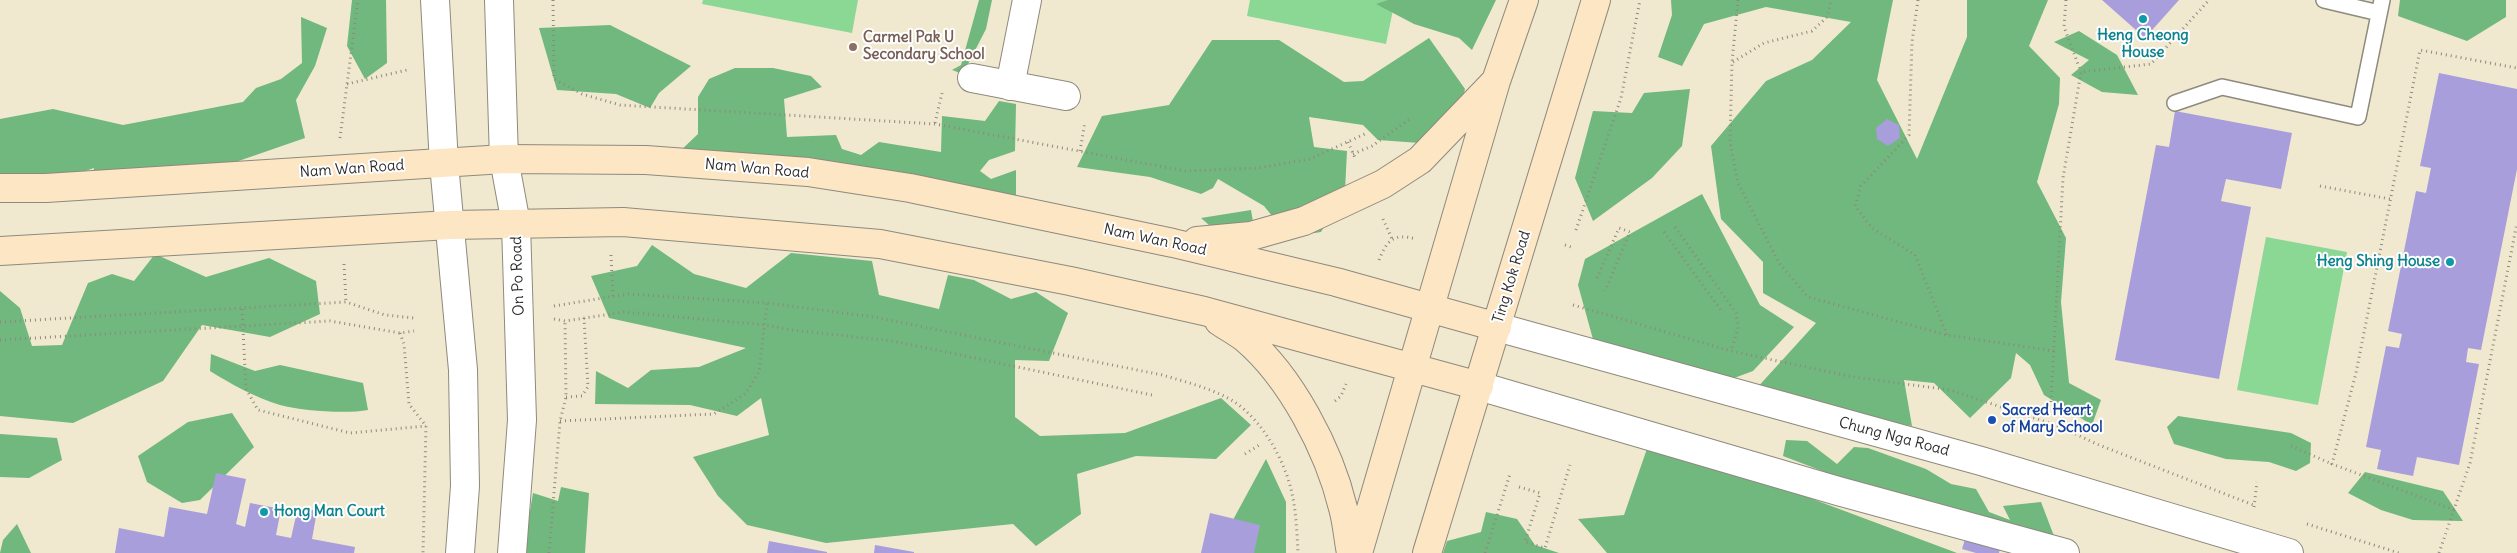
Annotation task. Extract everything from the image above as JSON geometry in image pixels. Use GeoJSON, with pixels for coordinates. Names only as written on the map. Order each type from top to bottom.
{"type":"FeatureCollection","features":[{"type":"Feature","properties":{"kind":"main road"},"geometry":{"type":"LineString","coordinates":[[1358,553],[1414,367],[1496,81],[1524,0]]}},
{"type":"Feature","properties":{"kind":"main road","name":"Ting Kok Road"},"geometry":{"type":"LineString","coordinates":[[1427,553],[1596,0]]}},
{"type":"Feature","properties":{"kind":"main road"},"geometry":{"type":"LineString","coordinates":[[1173,243],[1251,236],[1304,221],[1370,191],[1420,160],[1496,81]]}},
{"type":"Feature","properties":{"kind":"main road","name":"Nam Wan Road"},"geometry":{"type":"LineString","coordinates":[[0,188],[46,188],[504,159],[646,160],[808,172],[910,188],[1173,243],[1336,282],[1497,327]]}},
{"type":"Feature","properties":{"kind":"main road"},"geometry":{"type":"LineString","coordinates":[[0,251],[450,225],[623,222],[880,244],[1070,281],[1204,311],[1478,386]]}},
{"type":"Feature","properties":{"kind":"main road"},"geometry":{"type":"LineString","coordinates":[[1204,311],[1245,338],[1279,374],[1326,455],[1343,508],[1351,553]]}},
{"type":"Feature","properties":{"kind":"street"},"geometry":{"type":"LineString","coordinates":[[435,0],[444,164],[463,370],[465,486],[460,553]]}},
{"type":"Feature","properties":{"kind":"street","name":"On Po Road"},"geometry":{"type":"LineString","coordinates":[[499,0],[504,159],[516,224],[522,420],[512,553]]}},
{"type":"Feature","properties":{"kind":"street"},"geometry":{"type":"LineString","coordinates":[[1010,86],[1027,0]]}},
{"type":"Feature","properties":{"kind":"street"},"geometry":{"type":"LineString","coordinates":[[972,78],[1066,96]]}},
{"type":"Feature","properties":{"kind":"street","name":"Chung Nga Road"},"geometry":{"type":"LineString","coordinates":[[1497,327],[1981,461],[2289,553]]}},
{"type":"Feature","properties":{"kind":"street"},"geometry":{"type":"LineString","coordinates":[[1478,386],[1838,491],[2064,553]]}},
{"type":"Feature","properties":{"kind":"lane"},"geometry":{"type":"LineString","coordinates":[[2175,103],[2222,87],[2358,117],[2381,6],[2324,0]]}},
{"type":"Feature","properties":{"kind":"path"},"geometry":{"type":"LineString","coordinates":[[339,140],[358,0]]}},
{"type":"Feature","properties":{"kind":"path"},"geometry":{"type":"LineString","coordinates":[[553,0],[554,78],[582,94],[620,105],[935,124],[1186,170],[1258,168],[1310,159],[1367,132]]}},
{"type":"Feature","properties":{"kind":"path"},"geometry":{"type":"LineString","coordinates":[[1576,230],[1621,98],[1640,0]]}},
{"type":"Feature","properties":{"kind":"path"},"geometry":{"type":"LineString","coordinates":[[1738,0],[1732,62],[1730,142],[1738,183],[1778,262],[1808,297],[1948,335],[2054,351]]}},
{"type":"Feature","properties":{"kind":"path"},"geometry":{"type":"LineString","coordinates":[[1732,62],[1764,43],[1812,31],[1828,17],[1831,0]]}},
{"type":"Feature","properties":{"kind":"path"},"geometry":{"type":"LineString","coordinates":[[1918,0],[1912,42],[1909,135],[1861,186],[1855,206],[1872,228],[1915,255],[1948,335]]}},
{"type":"Feature","properties":{"kind":"path"},"geometry":{"type":"LineString","coordinates":[[2051,402],[2063,178],[2081,72],[2064,27],[2066,0]]}},
{"type":"Feature","properties":{"kind":"path"},"geometry":{"type":"LineString","coordinates":[[2081,72],[2152,64],[2209,0]]}},
{"type":"Feature","properties":{"kind":"path"},"geometry":{"type":"LineString","coordinates":[[2332,464],[2356,373],[2420,50],[2517,68]]}},
{"type":"Feature","properties":{"kind":"path"},"geometry":{"type":"LineString","coordinates":[[347,84],[410,69]]}},
{"type":"Feature","properties":{"kind":"path"},"geometry":{"type":"LineString","coordinates":[[1353,154],[1372,146],[1404,125],[1417,113]]}},
{"type":"Feature","properties":{"kind":"path"},"geometry":{"type":"LineString","coordinates":[[2320,186],[2390,199]]}},
{"type":"Feature","properties":{"kind":"path"},"geometry":{"type":"LineString","coordinates":[[2439,553],[2470,463],[2517,223]]}},
{"type":"Feature","properties":{"kind":"path"},"geometry":{"type":"LineString","coordinates":[[1675,227],[1736,313],[1738,328],[1731,350]]}},
{"type":"Feature","properties":{"kind":"path"},"geometry":{"type":"LineString","coordinates":[[1597,278],[1619,228],[1630,232],[1605,291]]}},
{"type":"Feature","properties":{"kind":"path"},"geometry":{"type":"LineString","coordinates":[[1664,232],[1723,313]]}},
{"type":"Feature","properties":{"kind":"path"},"geometry":{"type":"LineString","coordinates":[[1379,260],[1384,247],[1392,239],[1405,235],[1419,239]]}},
{"type":"Feature","properties":{"kind":"path"},"geometry":{"type":"LineString","coordinates":[[1564,245],[1574,248]]}},
{"type":"Feature","properties":{"kind":"path"},"geometry":{"type":"LineString","coordinates":[[611,255],[613,296]]}},
{"type":"Feature","properties":{"kind":"path"},"geometry":{"type":"LineString","coordinates":[[344,257],[346,302]]}},
{"type":"Feature","properties":{"kind":"path"},"geometry":{"type":"LineString","coordinates":[[554,306],[628,294],[767,302],[874,316],[1162,375],[1206,387],[1234,402],[1254,420],[1268,439],[1291,488],[1298,553]]}},
{"type":"Feature","properties":{"kind":"path"},"geometry":{"type":"LineString","coordinates":[[0,322],[346,302],[385,315],[414,318]]}},
{"type":"Feature","properties":{"kind":"path"},"geometry":{"type":"LineString","coordinates":[[560,421],[714,414],[745,394],[760,372],[767,302]]}},
{"type":"Feature","properties":{"kind":"path"},"geometry":{"type":"LineString","coordinates":[[1573,304],[1731,350],[1853,377],[1950,390],[2058,426],[2099,446],[2264,509]]}},
{"type":"Feature","properties":{"kind":"path"},"geometry":{"type":"LineString","coordinates":[[242,309],[246,389],[258,410],[350,433],[426,426]]}},
{"type":"Feature","properties":{"kind":"path"},"geometry":{"type":"LineString","coordinates":[[554,319],[565,321],[624,312],[766,325],[792,330],[893,341],[1152,395]]}},
{"type":"Feature","properties":{"kind":"path"},"geometry":{"type":"LineString","coordinates":[[566,397],[582,396],[588,387],[584,318]]}},
{"type":"Feature","properties":{"kind":"path"},"geometry":{"type":"LineString","coordinates":[[0,340],[330,321],[400,333],[414,331]]}},
{"type":"Feature","properties":{"kind":"path"},"geometry":{"type":"LineString","coordinates":[[549,553],[560,421],[566,397],[565,321]]}},
{"type":"Feature","properties":{"kind":"path"},"geometry":{"type":"LineString","coordinates":[[400,333],[404,344],[409,404],[426,426],[423,553]]}},
{"type":"Feature","properties":{"kind":"path"},"geometry":{"type":"LineString","coordinates":[[1332,403],[1340,396],[1348,379]]}},
{"type":"Feature","properties":{"kind":"path"},"geometry":{"type":"LineString","coordinates":[[1245,454],[1261,444]]}},
{"type":"Feature","properties":{"kind":"path"},"geometry":{"type":"LineString","coordinates":[[2291,446],[2332,464],[2454,510]]}},
{"type":"Feature","properties":{"kind":"path"},"geometry":{"type":"LineString","coordinates":[[1519,487],[1540,493],[1525,542],[1545,548],[1570,465]]}},
{"type":"Feature","properties":{"kind":"path"},"geometry":{"type":"LineString","coordinates":[[1485,553],[1510,474]]}},
{"type":"Feature","properties":{"kind":"path"},"geometry":{"type":"LineString","coordinates":[[2300,522],[2400,553]]}},
{"type":"Feature","properties":{"kind":"green space"},"geometry":{"type":"Polygon","coordinates":[[[352,0],[386,0],[387,63],[365,79],[347,46],[352,0]]]}},
{"type":"Feature","properties":{"kind":"green space"},"geometry":{"type":"Polygon","coordinates":[[[703,0],[858,0],[852,33],[702,4],[703,0]]]}},
{"type":"Feature","properties":{"kind":"green space"},"geometry":{"type":"Polygon","coordinates":[[[979,0],[992,0],[986,29],[963,74],[952,70],[961,65],[979,0]]]}},
{"type":"Feature","properties":{"kind":"green space"},"geometry":{"type":"Polygon","coordinates":[[[1250,0],[1395,0],[1386,44],[1247,16],[1250,0]]]}},
{"type":"Feature","properties":{"kind":"green space"},"geometry":{"type":"Polygon","coordinates":[[[1388,0],[1496,0],[1472,50],[1459,38],[1414,24],[1376,4],[1388,0]]]}},
{"type":"Feature","properties":{"kind":"green space"},"geometry":{"type":"Polygon","coordinates":[[[1671,0],[1893,0],[1877,80],[1917,159],[1967,37],[1967,0],[2048,0],[2029,46],[2060,78],[2059,104],[2037,182],[2066,238],[2061,302],[2069,383],[2101,400],[2092,425],[2044,395],[2030,365],[2016,353],[2011,378],[1970,418],[1934,383],[1904,380],[1912,426],[1823,411],[1756,389],[1816,323],[1763,293],[1763,262],[1721,219],[1711,146],[1766,81],[1812,60],[1851,22],[1766,7],[1704,24],[1682,66],[1658,57],[1672,15],[1671,0]]]}},
{"type":"Feature","properties":{"kind":"green space"},"geometry":{"type":"Polygon","coordinates":[[[2400,0],[2506,0],[2506,17],[2467,41],[2398,16],[2400,0]]]}},
{"type":"Feature","properties":{"kind":"green space"},"geometry":{"type":"Polygon","coordinates":[[[301,17],[327,28],[315,66],[296,100],[305,138],[201,174],[90,196],[94,168],[56,181],[0,188],[0,119],[53,109],[123,125],[243,102],[256,88],[281,79],[302,63],[301,17]]]}},
{"type":"Feature","properties":{"kind":"green space"},"geometry":{"type":"Polygon","coordinates":[[[610,25],[691,66],[659,93],[650,108],[616,94],[557,90],[539,28],[610,25]]]}},
{"type":"Feature","properties":{"kind":"green space"},"geometry":{"type":"Polygon","coordinates":[[[2079,31],[2117,55],[2138,95],[2102,92],[2071,75],[2089,60],[2054,42],[2079,31]]]}},
{"type":"Feature","properties":{"kind":"green space"},"geometry":{"type":"Polygon","coordinates":[[[1429,38],[1465,89],[1451,149],[1420,143],[1378,140],[1363,125],[1309,117],[1314,147],[1347,151],[1345,190],[1321,232],[1289,237],[1264,206],[1218,179],[1213,188],[1201,194],[1150,177],[1077,167],[1102,116],[1169,105],[1212,40],[1279,40],[1344,82],[1363,81],[1429,38]]]}},
{"type":"Feature","properties":{"kind":"green space"},"geometry":{"type":"Polygon","coordinates":[[[735,68],[773,68],[811,76],[822,87],[784,99],[787,137],[836,135],[842,149],[861,155],[879,142],[941,152],[942,116],[985,121],[999,101],[1016,104],[1015,151],[989,160],[980,171],[991,179],[1016,170],[1016,201],[678,153],[698,134],[698,97],[709,79],[735,68]]]}},
{"type":"Feature","properties":{"kind":"green space"},"geometry":{"type":"Polygon","coordinates":[[[1690,89],[1682,146],[1652,178],[1593,221],[1575,178],[1593,111],[1632,113],[1644,93],[1690,89]]]}},
{"type":"Feature","properties":{"kind":"green space"},"geometry":{"type":"Polygon","coordinates":[[[1702,194],[1760,305],[1794,327],[1753,371],[1718,384],[1596,350],[1578,285],[1585,259],[1702,194]]]}},
{"type":"Feature","properties":{"kind":"green space"},"geometry":{"type":"Polygon","coordinates":[[[1251,210],[1257,245],[1234,247],[1201,218],[1251,210]]]}},
{"type":"Feature","properties":{"kind":"green space"},"geometry":{"type":"Polygon","coordinates":[[[2266,237],[2347,252],[2318,405],[2237,390],[2266,237]]]}},
{"type":"Feature","properties":{"kind":"green space"},"geometry":{"type":"Polygon","coordinates":[[[652,245],[694,274],[746,288],[791,253],[872,261],[879,295],[939,309],[948,275],[974,280],[1011,299],[1036,292],[1068,313],[1049,361],[1015,360],[1015,417],[1040,436],[1125,433],[1221,398],[1251,425],[1216,459],[1136,456],[1077,474],[1081,514],[1036,546],[1013,524],[826,543],[747,525],[718,496],[693,457],[769,435],[761,398],[737,416],[690,405],[595,404],[596,371],[628,388],[651,370],[699,367],[746,348],[609,318],[591,276],[637,266],[652,245]]]}},
{"type":"Feature","properties":{"kind":"green space"},"geometry":{"type":"Polygon","coordinates":[[[155,254],[206,277],[269,258],[316,281],[320,314],[270,337],[202,325],[163,381],[73,423],[0,416],[0,291],[20,308],[32,346],[62,345],[88,283],[112,274],[134,281],[155,254]]]}},
{"type":"Feature","properties":{"kind":"green space"},"geometry":{"type":"Polygon","coordinates":[[[211,354],[255,371],[280,365],[363,383],[368,410],[336,412],[312,410],[289,407],[262,399],[210,371],[211,354]]]}},
{"type":"Feature","properties":{"kind":"green space"},"geometry":{"type":"Polygon","coordinates":[[[232,413],[254,447],[200,500],[182,503],[147,482],[138,456],[188,422],[232,413]]]}},
{"type":"Feature","properties":{"kind":"green space"},"geometry":{"type":"Polygon","coordinates":[[[2178,416],[2291,433],[2311,443],[2310,463],[2296,471],[2269,462],[2226,459],[2174,444],[2167,427],[2178,416]]]}},
{"type":"Feature","properties":{"kind":"green space"},"geometry":{"type":"Polygon","coordinates":[[[0,434],[57,438],[62,460],[29,478],[0,477],[0,434]]]}},
{"type":"Feature","properties":{"kind":"green space"},"geometry":{"type":"Polygon","coordinates":[[[1786,440],[1807,441],[1837,464],[1854,447],[1868,448],[1926,469],[1951,484],[1976,489],[1989,512],[2010,520],[2003,506],[2041,502],[2054,536],[1869,492],[1830,474],[1783,456],[1786,440]]]}},
{"type":"Feature","properties":{"kind":"green space"},"geometry":{"type":"Polygon","coordinates":[[[1649,443],[1767,482],[1957,553],[1607,553],[1578,519],[1624,515],[1649,443]]]}},
{"type":"Feature","properties":{"kind":"green space"},"geometry":{"type":"Polygon","coordinates":[[[1266,459],[1286,502],[1286,553],[1218,553],[1234,518],[1266,459]]]}},
{"type":"Feature","properties":{"kind":"green space"},"geometry":{"type":"Polygon","coordinates":[[[2365,472],[2443,491],[2463,521],[2413,520],[2381,510],[2348,493],[2365,472]]]}},
{"type":"Feature","properties":{"kind":"green space"},"geometry":{"type":"Polygon","coordinates":[[[561,487],[589,493],[585,553],[523,553],[533,493],[558,501],[561,487]]]}},
{"type":"Feature","properties":{"kind":"green space"},"geometry":{"type":"Polygon","coordinates":[[[1486,512],[1517,519],[1535,545],[1559,553],[1443,553],[1447,541],[1481,532],[1486,512]]]}},
{"type":"Feature","properties":{"kind":"green space"},"geometry":{"type":"Polygon","coordinates":[[[17,524],[31,553],[0,553],[3,540],[17,524]]]}},
{"type":"Feature","properties":{"kind":"building","name":"Heng Cheong House"},"geometry":{"type":"Polygon","coordinates":[[[2102,0],[2179,0],[2145,38],[2102,0]]]}},
{"type":"Feature","properties":{"kind":"building","name":"Heng Shing House"},"geometry":{"type":"Polygon","coordinates":[[[2439,73],[2517,89],[2517,169],[2481,350],[2468,348],[2466,362],[2479,364],[2459,465],[2417,457],[2413,476],[2377,469],[2381,450],[2366,447],[2386,346],[2399,348],[2402,334],[2388,331],[2416,191],[2426,193],[2431,168],[2420,166],[2439,73]]]}},
{"type":"Feature","properties":{"kind":"building"},"geometry":{"type":"Polygon","coordinates":[[[2175,111],[2292,133],[2281,189],[2226,179],[2221,201],[2251,207],[2219,379],[2115,360],[2156,145],[2169,147],[2175,111]]]}},
{"type":"Feature","properties":{"kind":"building"},"geometry":{"type":"Polygon","coordinates":[[[1887,119],[1899,125],[1900,138],[1888,146],[1877,139],[1876,128],[1887,119]]]}},
{"type":"Feature","properties":{"kind":"building","name":"Hong Man Court"},"geometry":{"type":"Polygon","coordinates":[[[216,473],[246,479],[236,524],[245,527],[250,503],[281,509],[276,535],[291,538],[298,507],[317,511],[312,539],[355,547],[354,553],[115,553],[119,528],[164,537],[169,507],[207,514],[216,473]]]}},
{"type":"Feature","properties":{"kind":"building"},"geometry":{"type":"Polygon","coordinates":[[[1210,513],[1260,525],[1254,553],[1201,553],[1210,513]]]}},
{"type":"Feature","properties":{"kind":"building"},"geometry":{"type":"Polygon","coordinates":[[[1965,539],[2000,548],[1999,553],[1976,553],[1962,549],[1965,539]]]}},
{"type":"Feature","properties":{"kind":"building"},"geometry":{"type":"Polygon","coordinates":[[[769,541],[827,552],[827,553],[767,553],[769,541]]]}},
{"type":"Feature","properties":{"kind":"building"},"geometry":{"type":"Polygon","coordinates":[[[875,545],[914,552],[914,553],[874,553],[875,545]]]}},
{"type":"Feature","properties":{"kind":"place","name":"Heng Cheong House"},"geometry":{"type":"Point","coordinates":[2143,19]}},
{"type":"Feature","properties":{"kind":"place","name":"Carmel Pak U Secondary School"},"geometry":{"type":"Point","coordinates":[853,47]}},
{"type":"Feature","properties":{"kind":"place","name":"Heng Shing House"},"geometry":{"type":"Point","coordinates":[2450,262]}},
{"type":"Feature","properties":{"kind":"place","name":"Sacred Heart of Mary School"},"geometry":{"type":"Point","coordinates":[1992,420]}},
{"type":"Feature","properties":{"kind":"place","name":"Hong Man Court"},"geometry":{"type":"Point","coordinates":[264,512]}}]}
